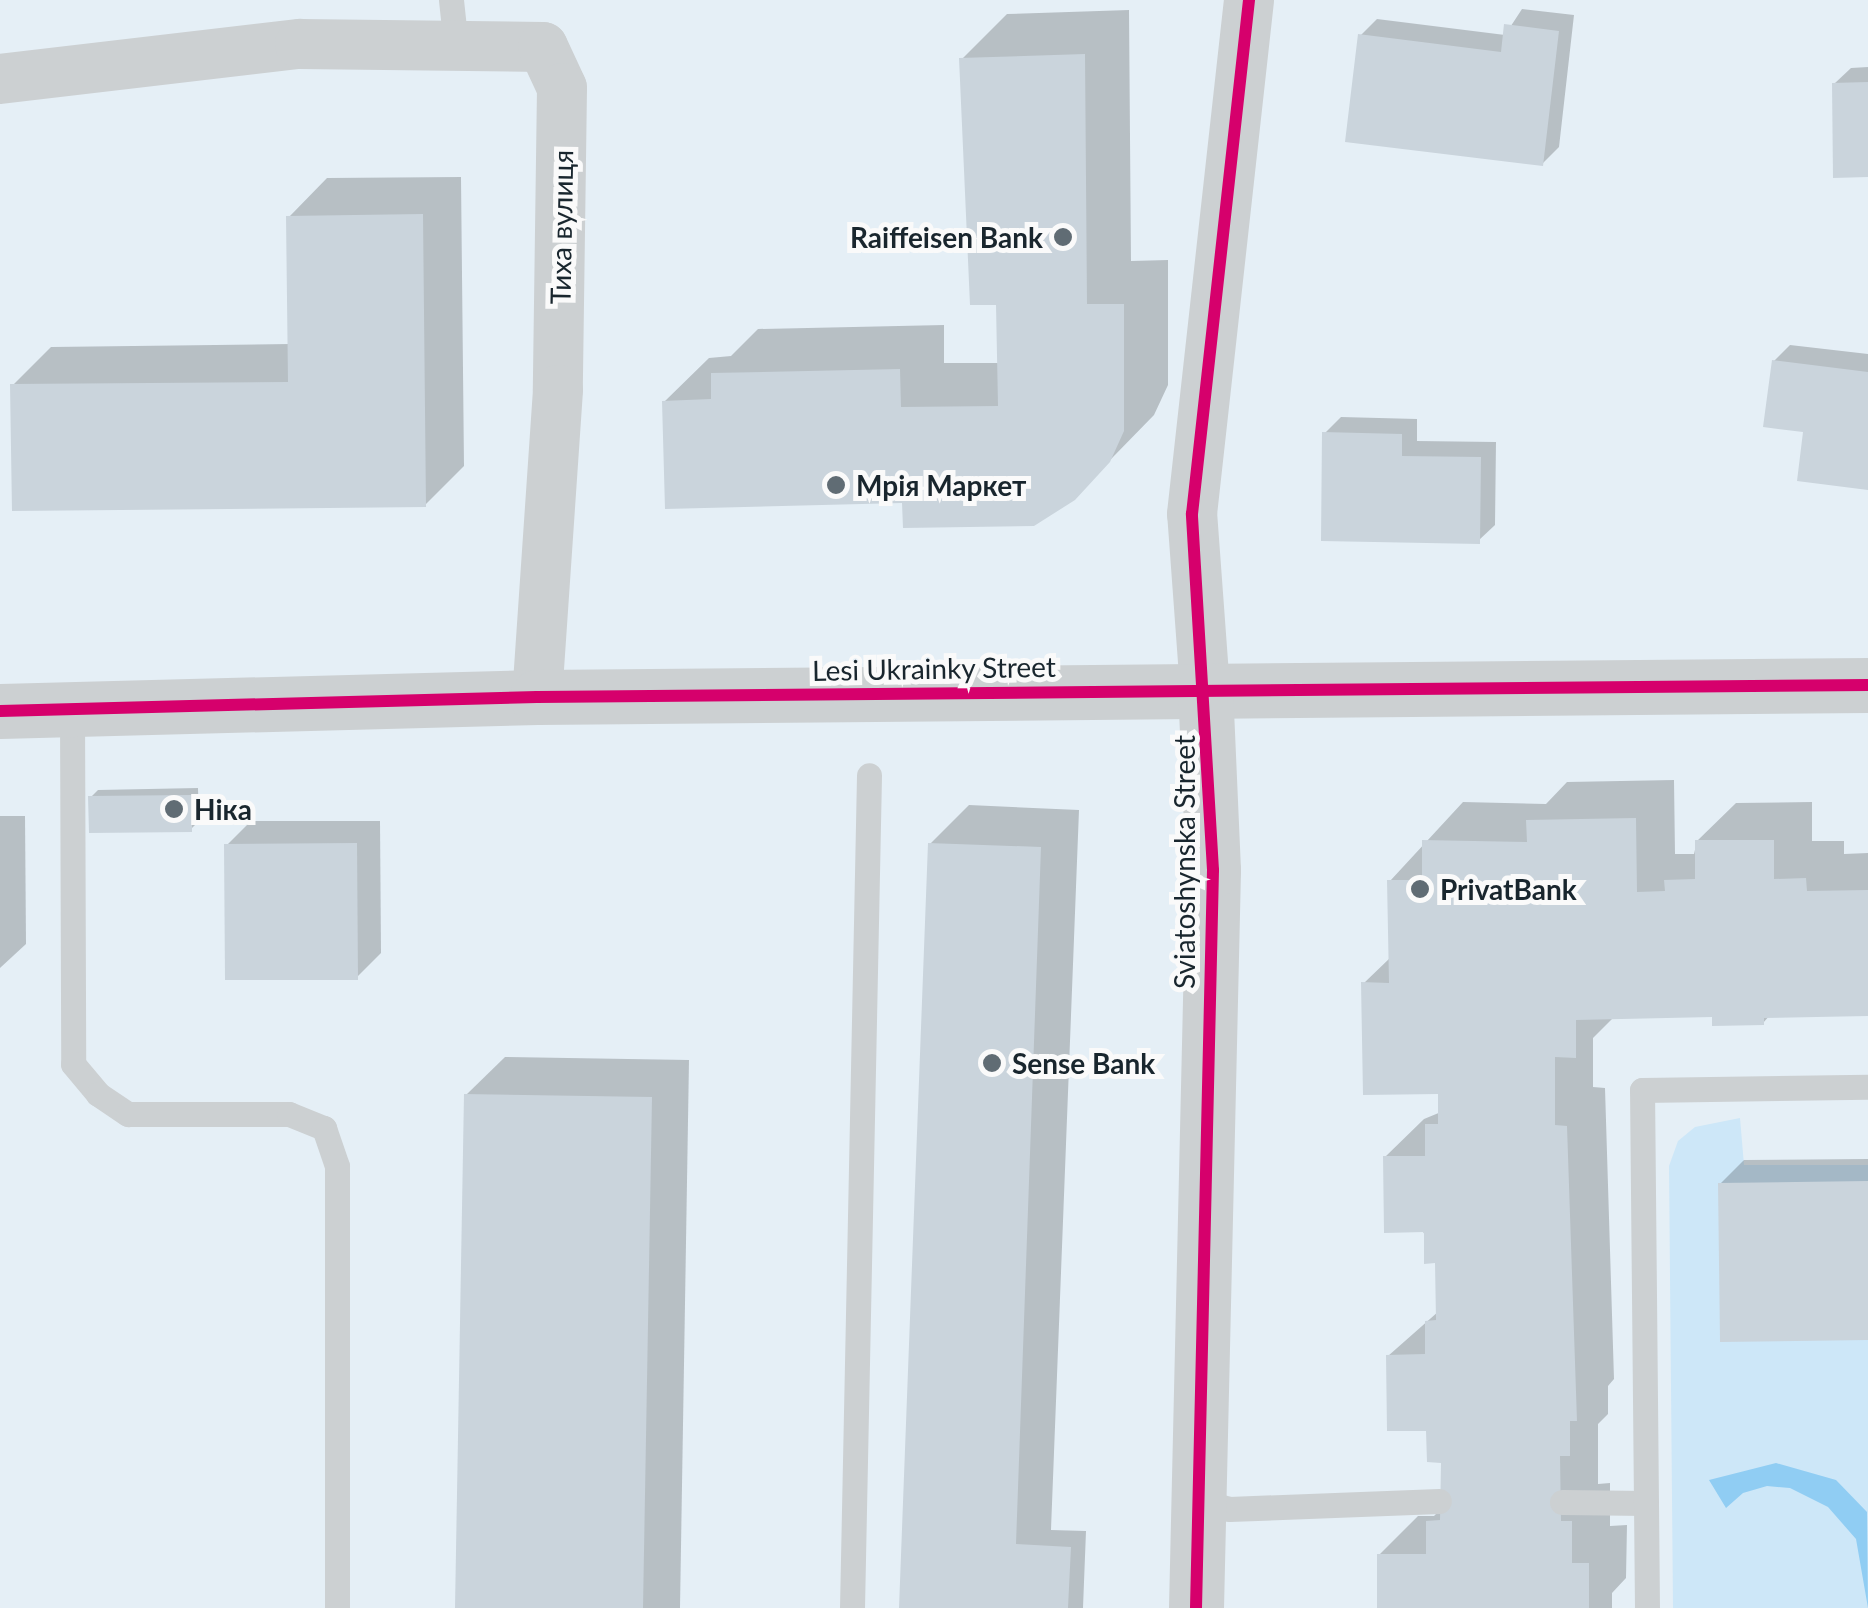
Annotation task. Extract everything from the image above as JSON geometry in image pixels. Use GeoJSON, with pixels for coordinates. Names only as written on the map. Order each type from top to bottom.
{"type":"FeatureCollection","features":[{"type":"Feature","properties":{"kind":"street","name":"Sviatoshynska Street"},"geometry":{"type":"LineString","coordinates":[[1196,1608],[1214,870],[1192,514],[1249,0]]}},
{"type":"Feature","properties":{"kind":"street","name":"Тиха вулиця"},"geometry":{"type":"LineString","coordinates":[[0,79],[299,22],[454,23],[543,47],[562,88],[558,390],[537,696]]}},
{"type":"Feature","properties":{"kind":"street","name":"Lesi Ukrainky Street"},"geometry":{"type":"LineString","coordinates":[[0,711],[537,696],[1868,686]]}},
{"type":"Feature","properties":{"kind":"lane"},"geometry":{"type":"LineString","coordinates":[[72,710],[72,1064],[98,1094],[128,1114],[289,1114],[324,1128],[337,1166],[338,1608]]}},
{"type":"Feature","properties":{"kind":"lane"},"geometry":{"type":"LineString","coordinates":[[852,1608],[869,775]]}},
{"type":"Feature","properties":{"kind":"lane"},"geometry":{"type":"LineString","coordinates":[[1647,1608],[1642,1090],[1868,1088]]}},
{"type":"Feature","properties":{"kind":"lane"},"geometry":{"type":"LineString","coordinates":[[1196,1500],[1230,1509],[1440,1501]]}},
{"type":"Feature","properties":{"kind":"lane"},"geometry":{"type":"LineString","coordinates":[[1562,1502],[1646,1503]]}},
{"type":"Feature","properties":{"kind":"shaded area"},"geometry":{"type":"Polygon","coordinates":[[[1740,1118],[1744,1165],[1868,1165],[1868,1608],[1673,1608],[1669,1166],[1678,1141],[1695,1127],[1740,1118]]]}},
{"type":"Feature","properties":{"kind":"water"},"geometry":{"type":"Polygon","coordinates":[[[1776,1463],[1836,1480],[1867,1512],[1868,1608],[1856,1539],[1828,1507],[1790,1488],[1767,1486],[1743,1493],[1726,1508],[1709,1480],[1776,1463]]]}},
{"type":"Feature","properties":{"kind":"building"},"geometry":{"type":"Polygon","coordinates":[[[1504,24],[1559,31],[1543,166],[1345,142],[1358,34],[1501,52],[1504,24]]]}},
{"type":"Feature","properties":{"kind":"building"},"geometry":{"type":"Polygon","coordinates":[[[1085,54],[1087,304],[1124,304],[1124,431],[1110,462],[1075,500],[1034,526],[903,528],[902,503],[665,509],[662,401],[711,399],[711,373],[900,369],[901,407],[998,406],[996,305],[970,305],[959,58],[1085,54]]]}},
{"type":"Feature","properties":{"kind":"building"},"geometry":{"type":"Polygon","coordinates":[[[1868,82],[1868,177],[1833,178],[1832,83],[1868,82]]]}},
{"type":"Feature","properties":{"kind":"building"},"geometry":{"type":"Polygon","coordinates":[[[423,214],[426,507],[12,511],[10,384],[288,382],[286,216],[423,214]]]}},
{"type":"Feature","properties":{"kind":"building"},"geometry":{"type":"Polygon","coordinates":[[[1772,360],[1868,372],[1868,490],[1797,481],[1803,432],[1763,427],[1772,360]]]}},
{"type":"Feature","properties":{"kind":"building"},"geometry":{"type":"Polygon","coordinates":[[[1322,432],[1402,434],[1402,456],[1481,457],[1480,544],[1321,541],[1322,432]]]}},
{"type":"Feature","properties":{"kind":"building"},"geometry":{"type":"Polygon","coordinates":[[[192,795],[192,832],[89,833],[88,796],[192,795]]]}},
{"type":"Feature","properties":{"kind":"building"},"geometry":{"type":"Polygon","coordinates":[[[1636,818],[1637,892],[1665,891],[1664,880],[1695,879],[1695,840],[1774,840],[1774,879],[1806,878],[1807,891],[1868,890],[1868,1016],[1764,1018],[1764,1025],[1712,1026],[1712,1017],[1576,1020],[1576,1058],[1555,1057],[1555,1125],[1567,1126],[1577,1421],[1570,1421],[1570,1456],[1560,1456],[1561,1521],[1572,1521],[1572,1563],[1589,1563],[1589,1608],[1377,1608],[1377,1554],[1426,1554],[1426,1521],[1440,1520],[1441,1463],[1427,1462],[1426,1431],[1387,1431],[1386,1355],[1425,1354],[1425,1321],[1436,1320],[1435,1263],[1424,1264],[1424,1232],[1384,1233],[1383,1156],[1425,1156],[1425,1124],[1438,1124],[1438,1094],[1363,1095],[1361,982],[1389,983],[1387,880],[1422,880],[1422,840],[1527,842],[1526,820],[1636,818]]]}},
{"type":"Feature","properties":{"kind":"building"},"geometry":{"type":"Polygon","coordinates":[[[357,843],[358,980],[225,980],[224,844],[357,843]]]}},
{"type":"Feature","properties":{"kind":"building"},"geometry":{"type":"Polygon","coordinates":[[[928,843],[1041,847],[1016,1544],[1071,1547],[1068,1608],[899,1608],[928,843]]]}},
{"type":"Feature","properties":{"kind":"building"},"geometry":{"type":"Polygon","coordinates":[[[464,1094],[652,1097],[643,1608],[455,1608],[464,1094]]]}},
{"type":"Feature","properties":{"kind":"building"},"geometry":{"type":"Polygon","coordinates":[[[1868,1181],[1868,1340],[1720,1342],[1718,1183],[1868,1181]]]}},
{"type":"Feature","properties":{"kind":"cycle path"},"geometry":{"type":"LineString","coordinates":[[1196,1608],[1213,870],[1192,514],[1249,0]]}},
{"type":"Feature","properties":{"kind":"cycle path"},"geometry":{"type":"LineString","coordinates":[[0,711],[537,697],[1868,685]]}},
{"type":"Feature","properties":{"kind":"place","name":"Raiffeisen Bank"},"geometry":{"type":"Point","coordinates":[1063,237]}},
{"type":"Feature","properties":{"kind":"place","name":"Мрія Маркет"},"geometry":{"type":"Point","coordinates":[836,485]}},
{"type":"Feature","properties":{"kind":"place","name":"Ніка"},"geometry":{"type":"Point","coordinates":[174,809]}},
{"type":"Feature","properties":{"kind":"place","name":"PrivatBank"},"geometry":{"type":"Point","coordinates":[1420,889]}},
{"type":"Feature","properties":{"kind":"place","name":"Sense Bank"},"geometry":{"type":"Point","coordinates":[992,1063]}}]}
